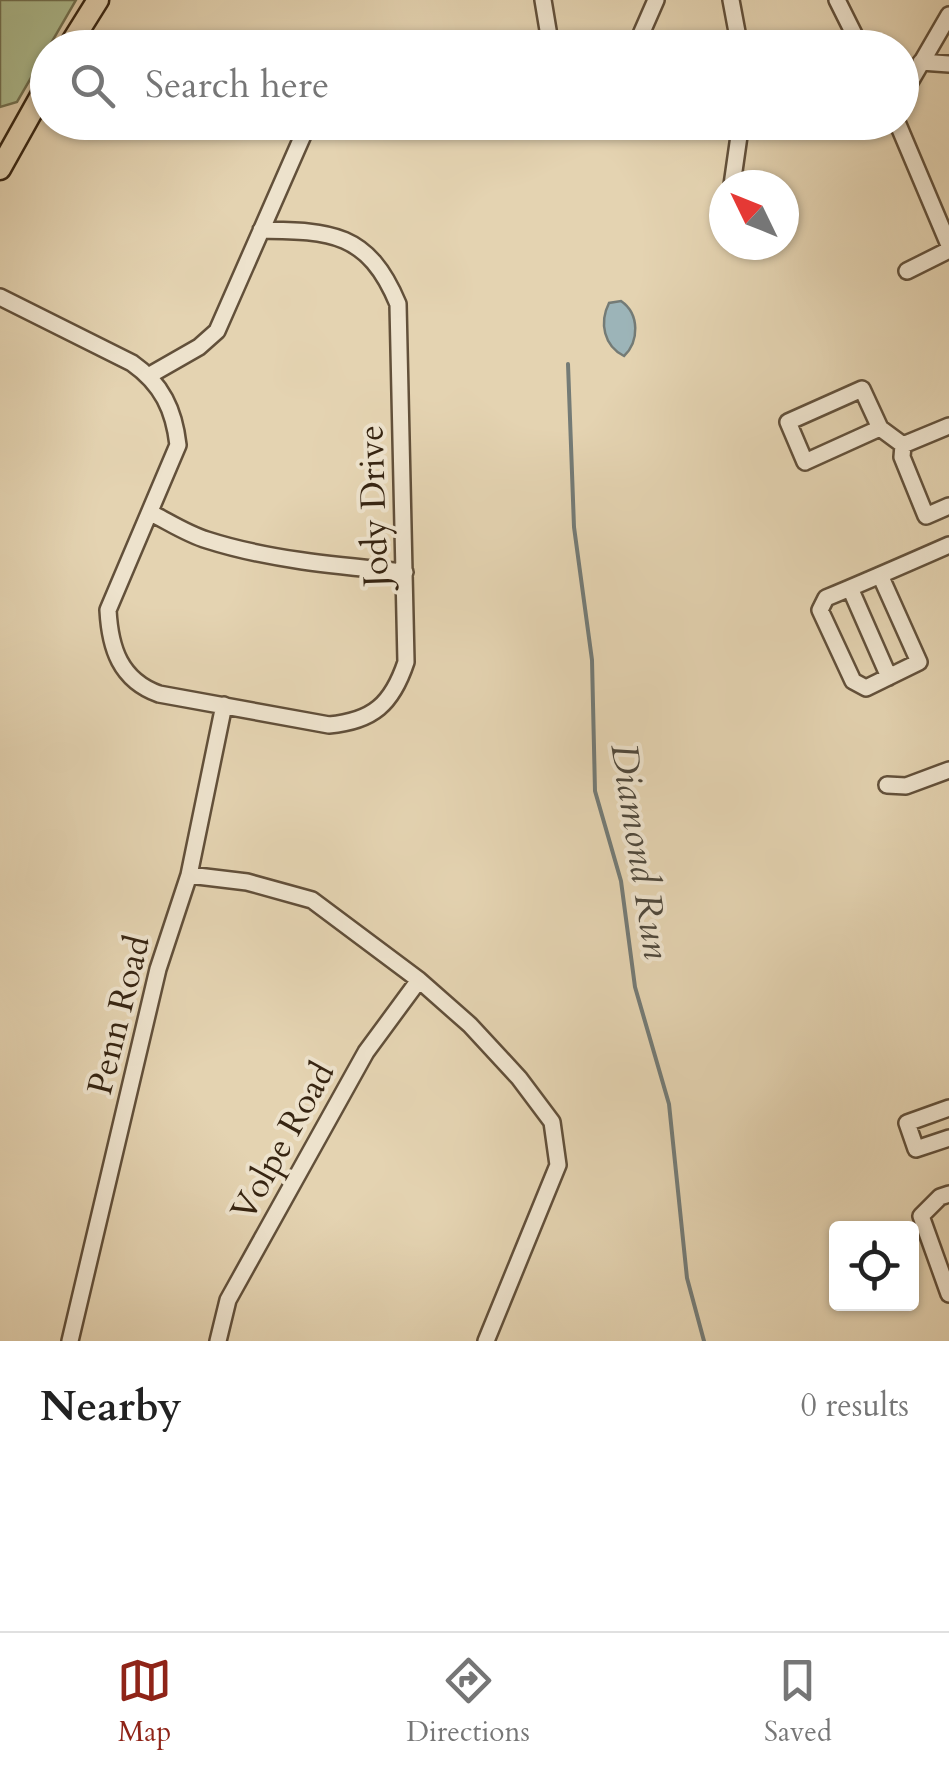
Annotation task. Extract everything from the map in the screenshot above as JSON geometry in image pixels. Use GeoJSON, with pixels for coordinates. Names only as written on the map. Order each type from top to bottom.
{"type":"FeatureCollection","features":[{"type":"Feature","properties":{"kind":"main road"},"geometry":{"type":"LineString","coordinates":[[79,30],[98,0]]}},
{"type":"Feature","properties":{"kind":"main road"},"geometry":{"type":"LineString","coordinates":[[0,169],[30,115]]}},
{"type":"Feature","properties":{"kind":"street"},"geometry":{"type":"LineString","coordinates":[[542,0],[548,30]]}},
{"type":"Feature","properties":{"kind":"street"},"geometry":{"type":"LineString","coordinates":[[643,30],[656,0]]}},
{"type":"Feature","properties":{"kind":"street"},"geometry":{"type":"LineString","coordinates":[[731,0],[737,30]]}},
{"type":"Feature","properties":{"kind":"street"},"geometry":{"type":"LineString","coordinates":[[837,0],[852,30]]}},
{"type":"Feature","properties":{"kind":"street"},"geometry":{"type":"LineString","coordinates":[[919,67],[949,15]]}},
{"type":"Feature","properties":{"kind":"street"},"geometry":{"type":"LineString","coordinates":[[922,62],[949,64]]}},
{"type":"Feature","properties":{"kind":"street"},"geometry":{"type":"LineString","coordinates":[[0,297],[132,363],[150,376],[200,348],[216,331],[301,140]]}},
{"type":"Feature","properties":{"kind":"street"},"geometry":{"type":"LineString","coordinates":[[734,170],[738,140]]}},
{"type":"Feature","properties":{"kind":"street"},"geometry":{"type":"LineString","coordinates":[[904,140],[949,247],[907,271]]}},
{"type":"Feature","properties":{"kind":"street","name":"Jody Drive"},"geometry":{"type":"LineString","coordinates":[[150,376],[170,407],[178,445],[108,610],[113,652],[146,689],[329,725],[354,723],[368,717],[396,688],[406,662],[398,304],[368,255],[335,234],[260,230]]}},
{"type":"Feature","properties":{"kind":"street"},"geometry":{"type":"LineString","coordinates":[[880,428],[805,462],[788,422],[862,389],[880,428],[902,445]]}},
{"type":"Feature","properties":{"kind":"street"},"geometry":{"type":"LineString","coordinates":[[902,445],[949,426]]}},
{"type":"Feature","properties":{"kind":"street"},"geometry":{"type":"LineString","coordinates":[[902,445],[902,457],[926,516],[949,506]]}},
{"type":"Feature","properties":{"kind":"street"},"geometry":{"type":"LineString","coordinates":[[151,513],[189,533],[228,546],[405,572]]}},
{"type":"Feature","properties":{"kind":"street"},"geometry":{"type":"LineString","coordinates":[[880,575],[919,662],[866,688],[853,680],[820,610],[826,598],[949,545]]}},
{"type":"Feature","properties":{"kind":"street"},"geometry":{"type":"LineString","coordinates":[[850,588],[889,677]]}},
{"type":"Feature","properties":{"kind":"street","name":"Penn Road"},"geometry":{"type":"LineString","coordinates":[[70,1341],[158,969],[189,874],[224,705]]}},
{"type":"Feature","properties":{"kind":"street"},"geometry":{"type":"LineString","coordinates":[[887,785],[906,786],[949,770]]}},
{"type":"Feature","properties":{"kind":"street"},"geometry":{"type":"LineString","coordinates":[[189,874],[247,882],[312,900],[419,980],[470,1025],[519,1078],[552,1122],[558,1165],[486,1341]]}},
{"type":"Feature","properties":{"kind":"street","name":"Volpe Road"},"geometry":{"type":"LineString","coordinates":[[218,1341],[228,1300],[274,1217],[366,1052],[419,980]]}},
{"type":"Feature","properties":{"kind":"street"},"geometry":{"type":"LineString","coordinates":[[949,1108],[907,1123],[916,1150],[949,1138]]}},
{"type":"Feature","properties":{"kind":"street"},"geometry":{"type":"LineString","coordinates":[[949,1194],[940,1197],[921,1216],[949,1294]]}},
{"type":"Feature","properties":{"kind":"green space"},"geometry":{"type":"Polygon","coordinates":[[[0,0],[76,0],[59,30],[30,30],[30,80],[17,102],[0,107],[0,0]]]}},
{"type":"Feature","properties":{"kind":"water"},"geometry":{"type":"Polygon","coordinates":[[[621,301],[632,313],[635,328],[633,343],[624,356],[608,340],[604,326],[609,303],[621,301]]]}},
{"type":"Feature","properties":{"kind":"waterway","name":"Diamond Run"},"geometry":{"type":"LineString","coordinates":[[568,364],[574,527],[592,660],[595,791],[621,881],[635,987],[669,1104],[687,1278],[704,1341]]}}]}
